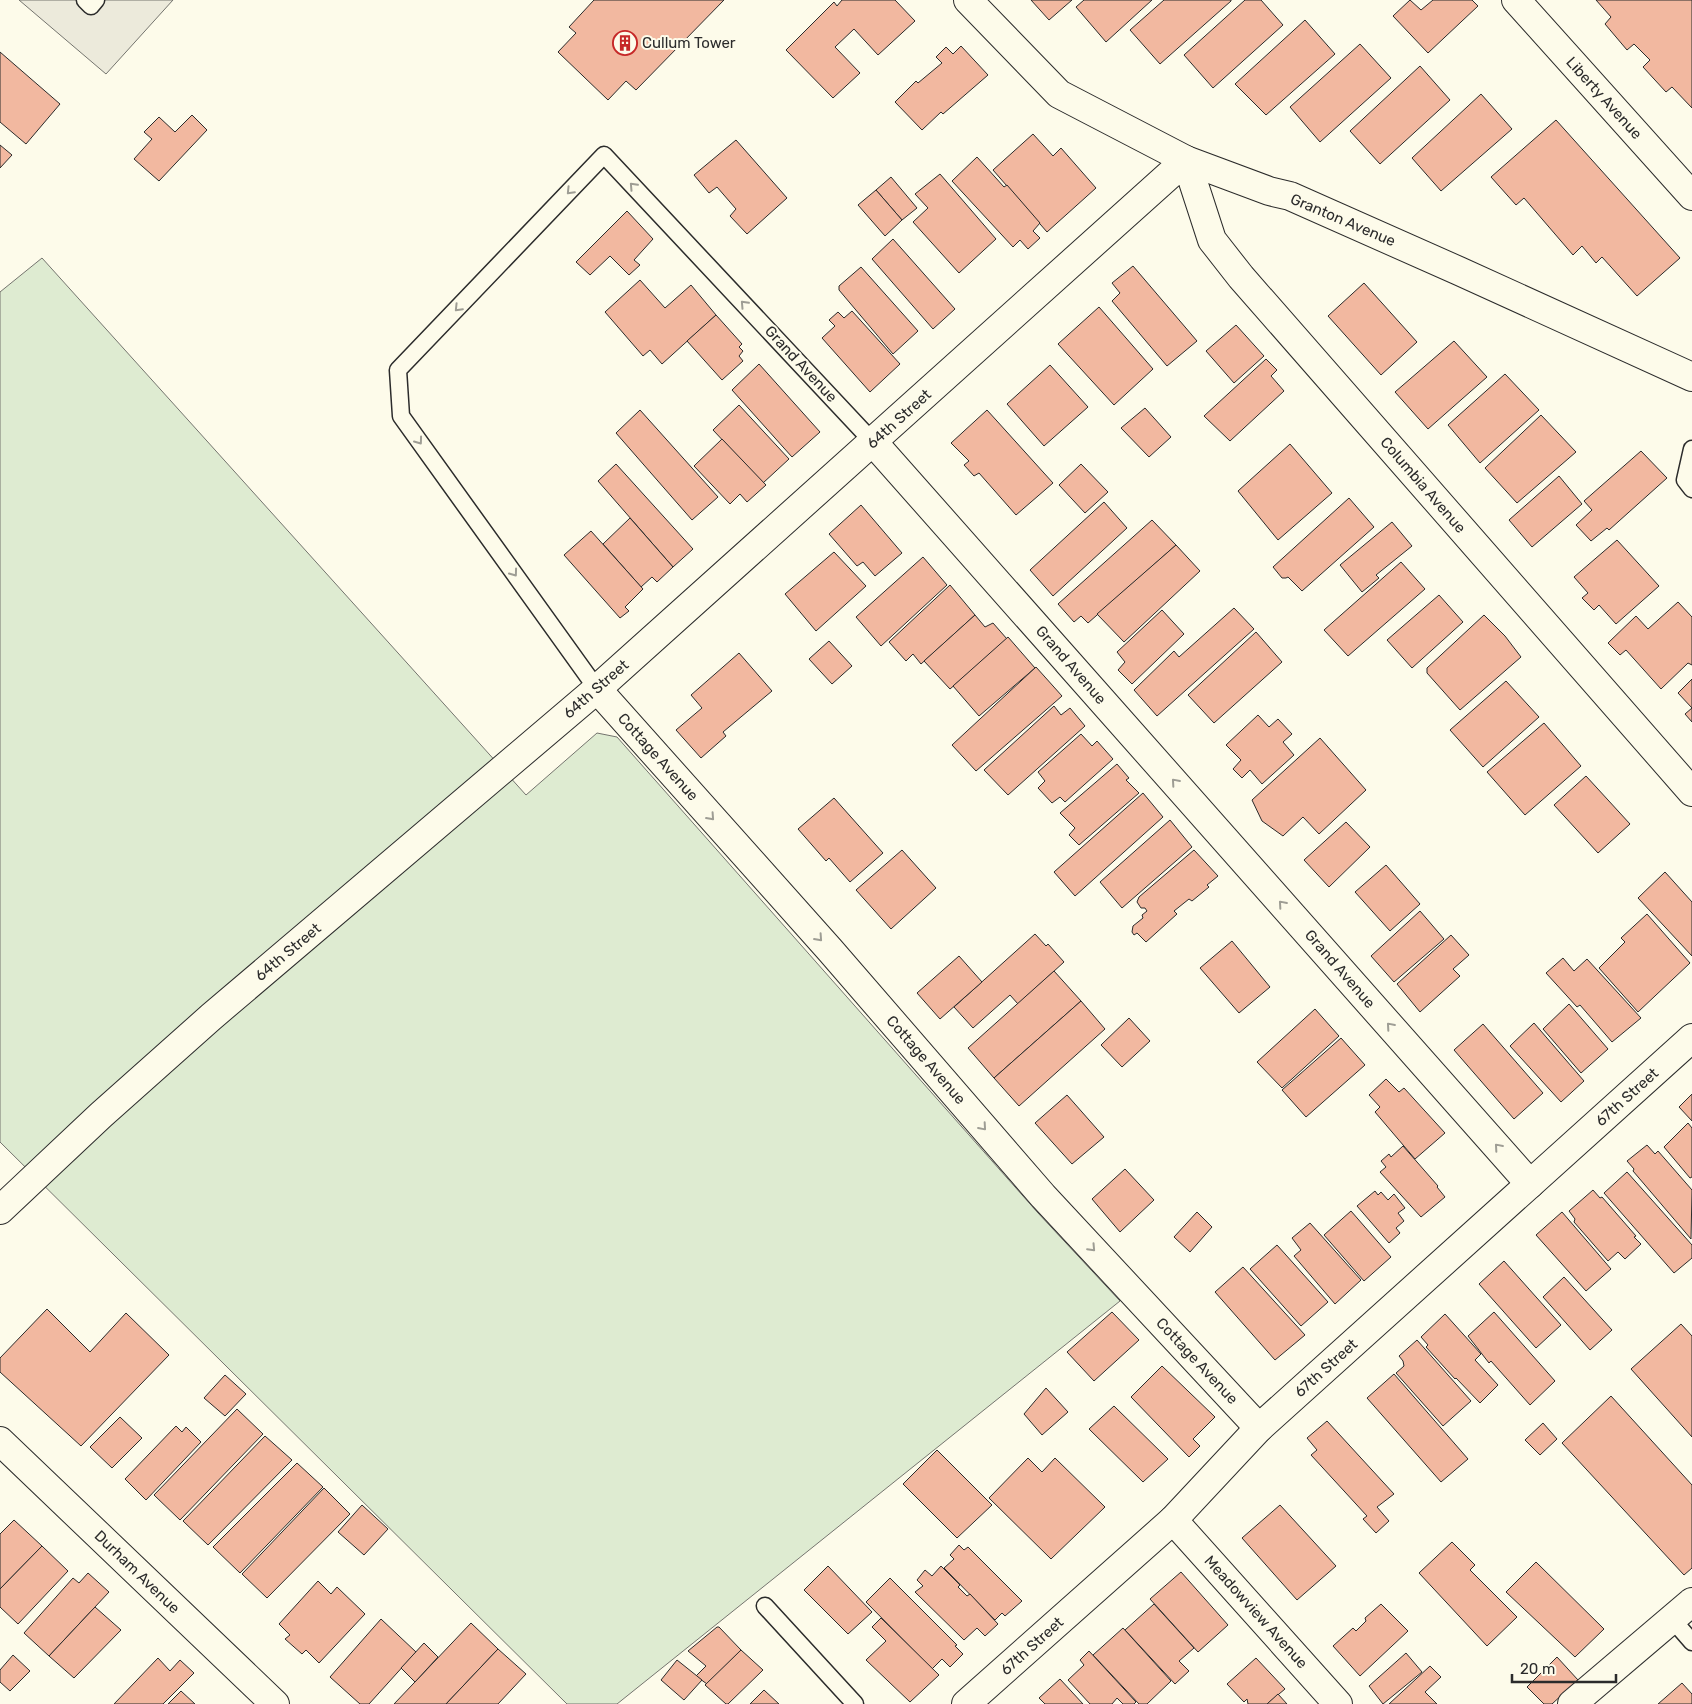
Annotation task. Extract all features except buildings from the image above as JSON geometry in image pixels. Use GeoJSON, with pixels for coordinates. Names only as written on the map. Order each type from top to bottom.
{"type":"FeatureCollection","features":[{"type":"Feature","properties":{"kind":"street","name":"Granton Avenue"},"geometry":{"type":"LineString","coordinates":[[968,0],[1059,94],[1186,160],[1269,191],[1290,196],[1692,377]]}},
{"type":"Feature","properties":{"kind":"street","name":"Liberty Avenue"},"geometry":{"type":"LineString","coordinates":[[1516,0],[1692,196]]}},
{"type":"Feature","properties":{"kind":"street","name":"64th Street"},"geometry":{"type":"LineString","coordinates":[[0,1210],[101,1115],[211,1017],[597,689],[1186,160]]}},
{"type":"Feature","properties":{"kind":"street","name":"Columbia Avenue"},"geometry":{"type":"LineString","coordinates":[[1186,160],[1212,240],[1241,277],[1692,792]]}},
{"type":"Feature","properties":{"kind":"street","name":"Grand Avenue"},"geometry":{"type":"LineString","coordinates":[[874,442],[1530,1184]]}},
{"type":"Feature","properties":{"kind":"street","name":"Cottage Avenue"},"geometry":{"type":"LineString","coordinates":[[597,689],[830,950],[1043,1196],[1259,1428]]}},
{"type":"Feature","properties":{"kind":"street","name":"67th Street"},"geometry":{"type":"LineString","coordinates":[[966,1704],[1173,1520],[1259,1428],[1692,1038]]}},
{"type":"Feature","properties":{"kind":"street","name":"Durham Avenue"},"geometry":{"type":"LineString","coordinates":[[0,1441],[275,1704]]}},
{"type":"Feature","properties":{"kind":"street","name":"Meadowview Avenue"},"geometry":{"type":"LineString","coordinates":[[1173,1520],[1338,1704]]}},
{"type":"Feature","properties":{"kind":"street"},"geometry":{"type":"LineString","coordinates":[[1573,1704],[1692,1602]]}},
{"type":"Feature","properties":{"kind":"lane"},"geometry":{"type":"LineString","coordinates":[[85,0],[91,6],[96,0]]}},
{"type":"Feature","properties":{"kind":"lane","name":"Grand Avenue"},"geometry":{"type":"LineString","coordinates":[[597,689],[401,416],[398,370],[604,155],[874,442]]}},
{"type":"Feature","properties":{"kind":"lane"},"geometry":{"type":"LineString","coordinates":[[1692,449],[1685,480],[1692,489]]}},
{"type":"Feature","properties":{"kind":"lane"},"geometry":{"type":"LineString","coordinates":[[765,1606],[855,1704]]}},
{"type":"Feature","properties":{"kind":"lane"},"geometry":{"type":"LineString","coordinates":[[1672,1619],[1692,1642]]}},
{"type":"Feature","properties":{"kind":"green space"},"geometry":{"type":"Polygon","coordinates":[[[42,258],[526,795],[597,733],[617,737],[1038,1213],[1120,1301],[617,1704],[567,1704],[0,1142],[0,292],[42,258]]]}},
{"type":"Feature","properties":{"kind":"shaded area"},"geometry":{"type":"Polygon","coordinates":[[[19,0],[173,0],[106,74],[19,0]]]}},
{"type":"Feature","properties":{"kind":"place","name":"Cullum Tower"},"geometry":{"type":"Point","coordinates":[625,43]}}]}
